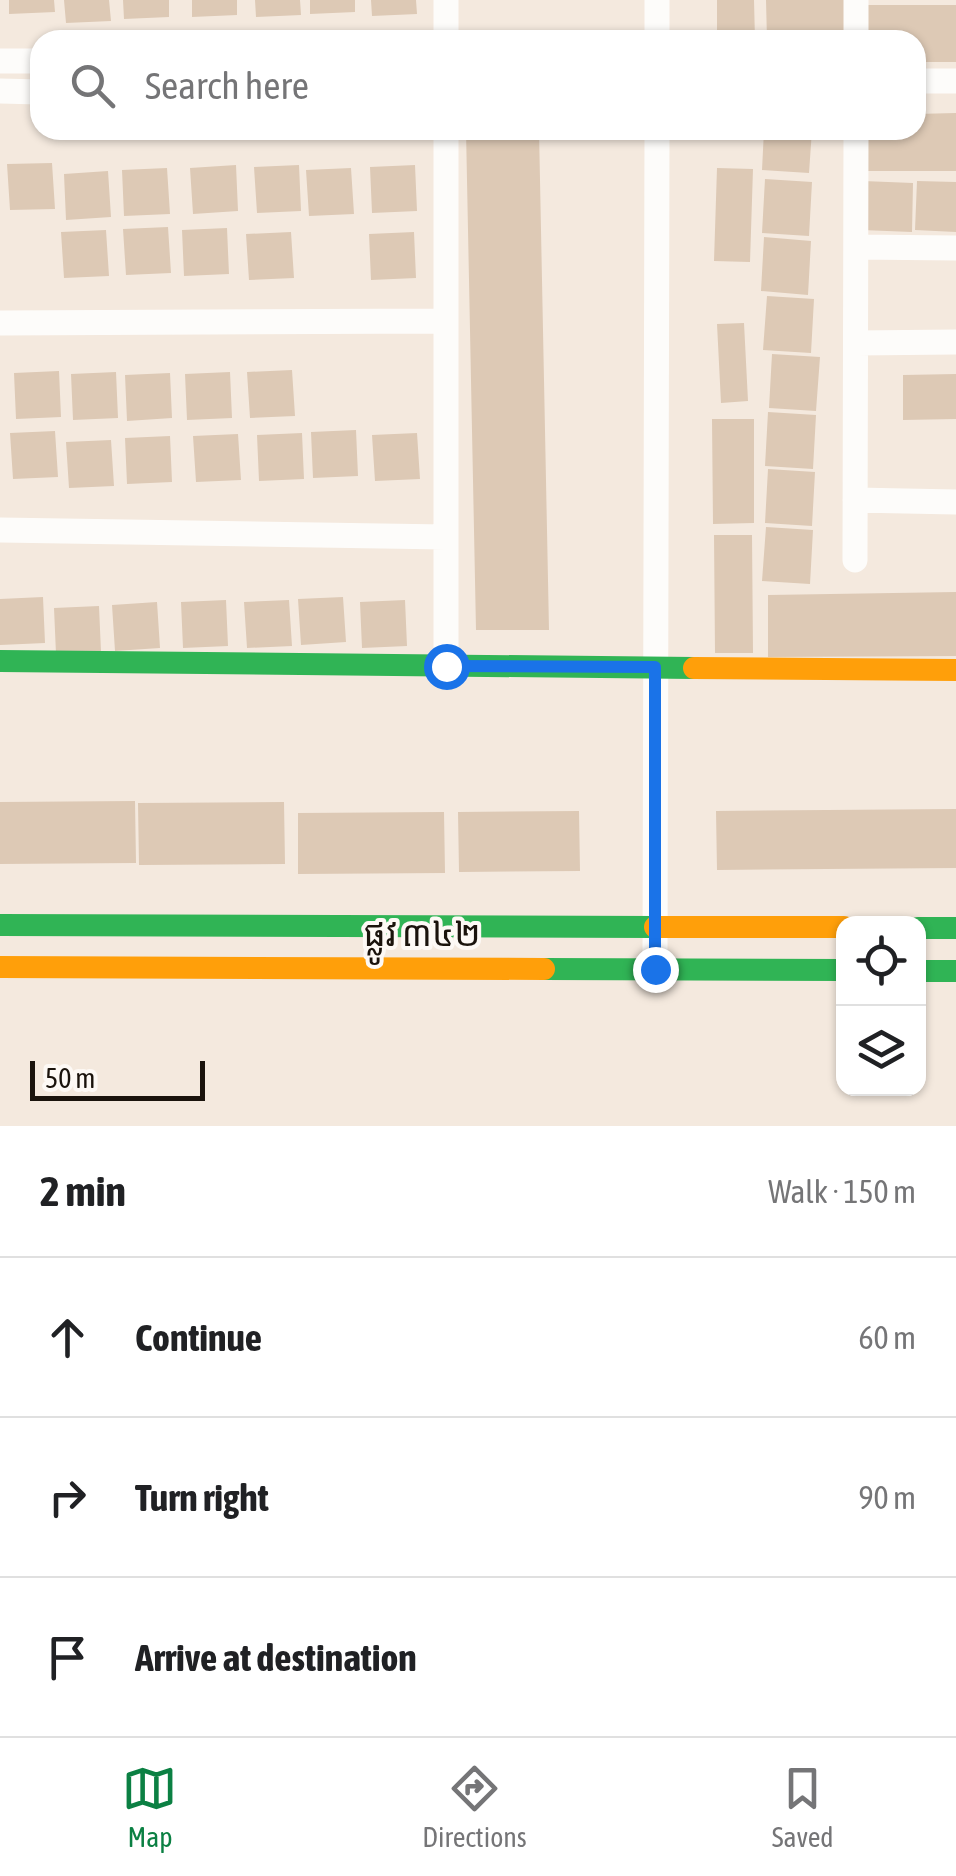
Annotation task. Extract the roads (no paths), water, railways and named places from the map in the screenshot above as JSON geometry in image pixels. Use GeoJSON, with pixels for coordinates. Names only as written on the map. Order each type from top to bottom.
{"type":"FeatureCollection","features":[{"type":"Feature","properties":{"kind":"main road"},"geometry":{"type":"LineString","coordinates":[[0,662],[956,670]]}},
{"type":"Feature","properties":{"kind":"main road","name":"ផ្លូវ ៣៤២"},"geometry":{"type":"LineString","coordinates":[[0,926],[836,928]]}},
{"type":"Feature","properties":{"kind":"main road"},"geometry":{"type":"LineString","coordinates":[[926,928],[956,928]]}},
{"type":"Feature","properties":{"kind":"main road","name":"ផ្លូវ ៣៤២"},"geometry":{"type":"LineString","coordinates":[[0,967],[836,970]]}},
{"type":"Feature","properties":{"kind":"main road"},"geometry":{"type":"LineString","coordinates":[[926,971],[956,971]]}},
{"type":"Feature","properties":{"kind":"street"},"geometry":{"type":"LineString","coordinates":[[446,0],[446,30]]}},
{"type":"Feature","properties":{"kind":"street"},"geometry":{"type":"LineString","coordinates":[[657,0],[657,30]]}},
{"type":"Feature","properties":{"kind":"street"},"geometry":{"type":"LineString","coordinates":[[856,0],[856,30]]}},
{"type":"Feature","properties":{"kind":"street"},"geometry":{"type":"LineString","coordinates":[[0,61],[30,61]]}},
{"type":"Feature","properties":{"kind":"street"},"geometry":{"type":"LineString","coordinates":[[926,81],[956,81]]}},
{"type":"Feature","properties":{"kind":"street"},"geometry":{"type":"LineString","coordinates":[[0,91],[30,92]]}},
{"type":"Feature","properties":{"kind":"street"},"geometry":{"type":"LineString","coordinates":[[446,140],[446,666]]}},
{"type":"Feature","properties":{"kind":"street"},"geometry":{"type":"LineString","coordinates":[[655,969],[656,140]]}},
{"type":"Feature","properties":{"kind":"street"},"geometry":{"type":"LineString","coordinates":[[855,560],[856,140]]}},
{"type":"Feature","properties":{"kind":"street"},"geometry":{"type":"LineString","coordinates":[[856,246],[956,248]]}},
{"type":"Feature","properties":{"kind":"street"},"geometry":{"type":"LineString","coordinates":[[0,323],[446,321]]}},
{"type":"Feature","properties":{"kind":"street"},"geometry":{"type":"LineString","coordinates":[[856,343],[956,342]]}},
{"type":"Feature","properties":{"kind":"street"},"geometry":{"type":"LineString","coordinates":[[855,500],[956,502]]}},
{"type":"Feature","properties":{"kind":"street"},"geometry":{"type":"LineString","coordinates":[[0,530],[446,538]]}}]}
